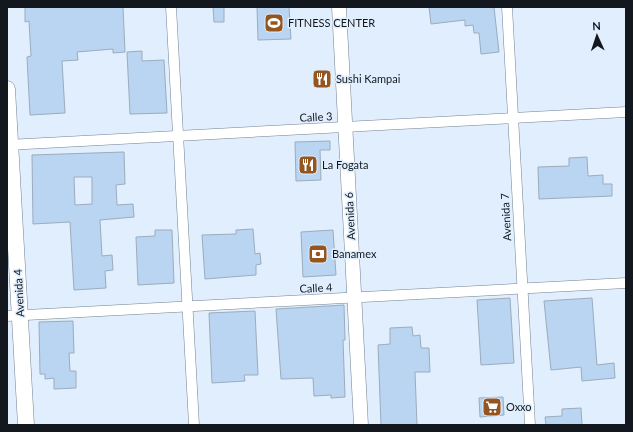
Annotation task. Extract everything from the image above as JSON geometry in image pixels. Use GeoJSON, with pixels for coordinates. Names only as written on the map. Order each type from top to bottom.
{"type":"FeatureCollection","features":[{"type":"Feature","properties":{"kind":"main road","name":"Avenida 6"},"geometry":{"type":"LineString","coordinates":[[339,7],[361,425]]}},
{"type":"Feature","properties":{"kind":"main road","name":"Avenida 4"},"geometry":{"type":"LineString","coordinates":[[7,89],[13,316],[26,425]]}},
{"type":"Feature","properties":{"kind":"street"},"geometry":{"type":"LineString","coordinates":[[171,7],[194,425]]}},
{"type":"Feature","properties":{"kind":"street","name":"Avenida 7"},"geometry":{"type":"LineString","coordinates":[[506,7],[530,425]]}},
{"type":"Feature","properties":{"kind":"street","name":"Calle 3"},"geometry":{"type":"LineString","coordinates":[[9,145],[626,112]]}},
{"type":"Feature","properties":{"kind":"street","name":"Calle 4"},"geometry":{"type":"LineString","coordinates":[[13,316],[626,283]]}},
{"type":"Feature","properties":{"kind":"building"},"geometry":{"type":"Polygon","coordinates":[[[25,7],[123,7],[125,52],[113,53],[113,49],[77,52],[78,60],[62,61],[65,113],[30,115],[27,57],[31,56],[29,21],[25,22],[25,7]]]}},
{"type":"Feature","properties":{"kind":"building"},"geometry":{"type":"Polygon","coordinates":[[[213,7],[224,7],[224,22],[214,22],[213,7]]]}},
{"type":"Feature","properties":{"kind":"building","name":"FITNESS CENTER"},"geometry":{"type":"Polygon","coordinates":[[[257,7],[289,7],[291,39],[258,40],[257,7]]]}},
{"type":"Feature","properties":{"kind":"building"},"geometry":{"type":"Polygon","coordinates":[[[429,7],[494,7],[499,52],[481,54],[479,33],[474,33],[473,25],[465,26],[465,20],[431,24],[429,7]]]}},
{"type":"Feature","properties":{"kind":"building"},"geometry":{"type":"Polygon","coordinates":[[[142,51],[142,61],[164,60],[167,113],[130,114],[127,52],[142,51]]]}},
{"type":"Feature","properties":{"kind":"building","name":"La Fogata"},"geometry":{"type":"Polygon","coordinates":[[[330,141],[330,150],[320,150],[321,180],[296,181],[295,142],[330,141]]]}},
{"type":"Feature","properties":{"kind":"building"},"geometry":{"type":"Polygon","coordinates":[[[124,152],[125,184],[116,185],[117,205],[133,204],[134,217],[100,220],[102,256],[112,255],[113,270],[105,271],[106,288],[74,290],[70,222],[33,224],[32,155],[124,152]],[[74,177],[75,205],[92,204],[92,177],[74,177]]]}},
{"type":"Feature","properties":{"kind":"building"},"geometry":{"type":"Polygon","coordinates":[[[587,157],[588,176],[603,175],[603,184],[612,184],[612,196],[539,199],[538,167],[569,166],[569,158],[587,157]]]}},
{"type":"Feature","properties":{"kind":"building"},"geometry":{"type":"Polygon","coordinates":[[[253,229],[255,254],[260,253],[261,264],[256,265],[256,275],[205,279],[202,235],[236,234],[236,230],[253,229]]]}},
{"type":"Feature","properties":{"kind":"building"},"geometry":{"type":"Polygon","coordinates":[[[155,230],[172,230],[174,283],[138,285],[136,237],[155,236],[155,230]]]}},
{"type":"Feature","properties":{"kind":"building","name":"Banamex"},"geometry":{"type":"Polygon","coordinates":[[[333,230],[336,275],[303,277],[301,232],[333,230]]]}},
{"type":"Feature","properties":{"kind":"building"},"geometry":{"type":"Polygon","coordinates":[[[510,298],[514,363],[481,365],[477,300],[510,298]]]}},
{"type":"Feature","properties":{"kind":"building"},"geometry":{"type":"Polygon","coordinates":[[[592,298],[597,365],[614,363],[615,378],[582,381],[581,367],[551,370],[544,301],[592,298]]]}},
{"type":"Feature","properties":{"kind":"building"},"geometry":{"type":"Polygon","coordinates":[[[344,305],[345,340],[343,340],[345,397],[331,398],[331,395],[314,396],[313,378],[281,379],[276,309],[344,305]]]}},
{"type":"Feature","properties":{"kind":"building"},"geometry":{"type":"Polygon","coordinates":[[[255,311],[258,375],[244,375],[245,381],[212,383],[209,313],[255,311]]]}},
{"type":"Feature","properties":{"kind":"building"},"geometry":{"type":"Polygon","coordinates":[[[73,321],[74,353],[69,353],[70,371],[76,371],[76,388],[54,389],[54,378],[45,379],[45,374],[40,374],[39,322],[73,321]]]}},
{"type":"Feature","properties":{"kind":"building"},"geometry":{"type":"Polygon","coordinates":[[[412,327],[413,336],[420,335],[421,348],[429,348],[430,372],[415,372],[417,425],[381,425],[378,345],[390,344],[390,328],[412,327]]]}},
{"type":"Feature","properties":{"kind":"building","name":"Oxxo"},"geometry":{"type":"Polygon","coordinates":[[[503,397],[504,415],[480,417],[479,398],[503,397]]]}},
{"type":"Feature","properties":{"kind":"building"},"geometry":{"type":"Polygon","coordinates":[[[581,408],[582,425],[546,425],[545,417],[562,416],[562,409],[581,408]]]}},
{"type":"Feature","properties":{"kind":"place","name":"FITNESS CENTER"},"geometry":{"type":"Point","coordinates":[274,23]}},
{"type":"Feature","properties":{"kind":"place","name":"Sushi Kampai"},"geometry":{"type":"Point","coordinates":[322,79]}},
{"type":"Feature","properties":{"kind":"place","name":"La Fogata"},"geometry":{"type":"Point","coordinates":[308,165]}},
{"type":"Feature","properties":{"kind":"place","name":"Banamex"},"geometry":{"type":"Point","coordinates":[318,254]}},
{"type":"Feature","properties":{"kind":"place","name":"Oxxo"},"geometry":{"type":"Point","coordinates":[492,407]}}]}
